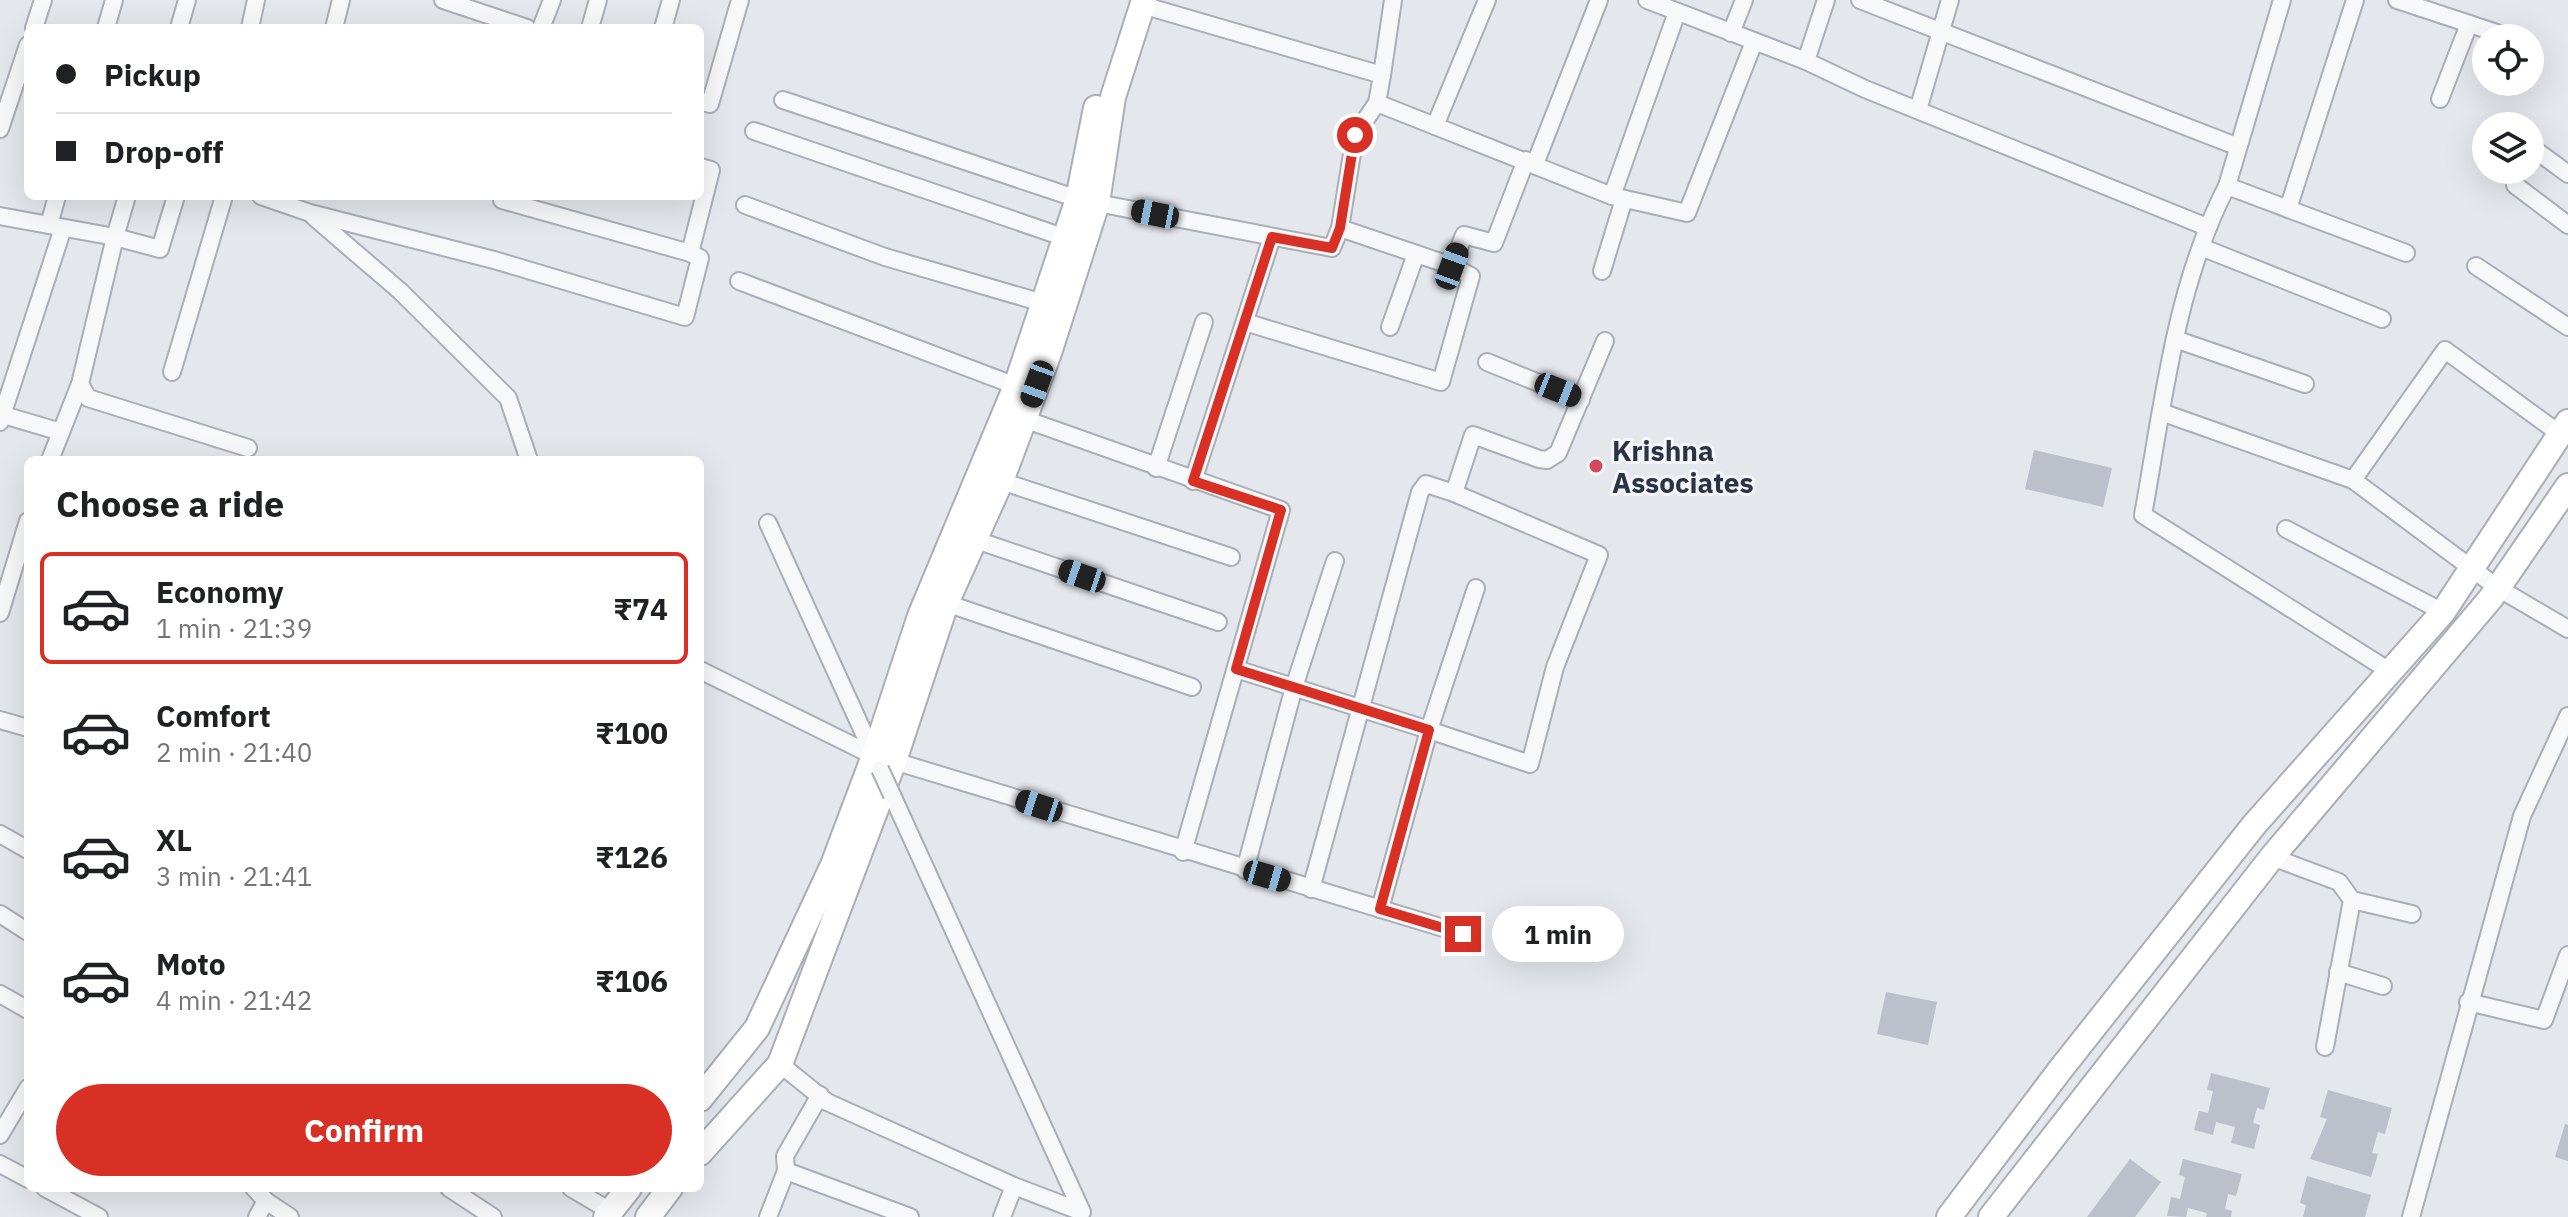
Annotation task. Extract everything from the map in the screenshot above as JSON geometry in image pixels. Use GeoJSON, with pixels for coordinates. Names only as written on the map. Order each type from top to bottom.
{"type":"FeatureCollection","features":[{"type":"Feature","properties":{"kind":"street"},"geometry":{"type":"LineString","coordinates":[[35,24],[43,0]]}},
{"type":"Feature","properties":{"kind":"street"},"geometry":{"type":"LineString","coordinates":[[107,24],[114,0]]}},
{"type":"Feature","properties":{"kind":"street"},"geometry":{"type":"LineString","coordinates":[[180,24],[187,0]]}},
{"type":"Feature","properties":{"kind":"street"},"geometry":{"type":"LineString","coordinates":[[251,24],[256,0]]}},
{"type":"Feature","properties":{"kind":"street"},"geometry":{"type":"LineString","coordinates":[[335,24],[341,0]]}},
{"type":"Feature","properties":{"kind":"street"},"geometry":{"type":"LineString","coordinates":[[443,0],[477,5],[518,24]]}},
{"type":"Feature","properties":{"kind":"street"},"geometry":{"type":"LineString","coordinates":[[543,24],[552,0]]}},
{"type":"Feature","properties":{"kind":"street"},"geometry":{"type":"LineString","coordinates":[[591,24],[598,0]]}},
{"type":"Feature","properties":{"kind":"street"},"geometry":{"type":"LineString","coordinates":[[664,24],[671,0]]}},
{"type":"Feature","properties":{"kind":"street"},"geometry":{"type":"LineString","coordinates":[[704,102],[710,104],[740,0]]}},
{"type":"Feature","properties":{"kind":"street"},"geometry":{"type":"LineString","coordinates":[[783,100],[1088,201],[1332,248],[1340,228],[1355,135],[1377,103],[1393,0]]}},
{"type":"Feature","properties":{"kind":"street"},"geometry":{"type":"LineString","coordinates":[[1435,126],[1487,0]]}},
{"type":"Feature","properties":{"kind":"street"},"geometry":{"type":"LineString","coordinates":[[1452,266],[1464,235],[1494,243],[1599,0]]}},
{"type":"Feature","properties":{"kind":"street"},"geometry":{"type":"LineString","coordinates":[[1647,0],[1672,7],[1806,61],[1918,110],[2207,227]]}},
{"type":"Feature","properties":{"kind":"street"},"geometry":{"type":"LineString","coordinates":[[1731,33],[1744,0]]}},
{"type":"Feature","properties":{"kind":"street"},"geometry":{"type":"LineString","coordinates":[[1806,61],[1826,0]]}},
{"type":"Feature","properties":{"kind":"street"},"geometry":{"type":"LineString","coordinates":[[1860,0],[2236,146]]}},
{"type":"Feature","properties":{"kind":"street"},"geometry":{"type":"LineString","coordinates":[[1918,110],[1950,0]]}},
{"type":"Feature","properties":{"kind":"street"},"geometry":{"type":"LineString","coordinates":[[2282,0],[2236,146],[2227,186],[2207,227],[2175,339],[2143,515],[2391,672]]}},
{"type":"Feature","properties":{"kind":"street"},"geometry":{"type":"LineString","coordinates":[[2288,209],[2355,0]]}},
{"type":"Feature","properties":{"kind":"street"},"geometry":{"type":"LineString","coordinates":[[2397,0],[2472,25]]}},
{"type":"Feature","properties":{"kind":"street"},"geometry":{"type":"LineString","coordinates":[[704,1149],[780,1064],[883,762],[946,603],[1001,481],[1024,419],[1088,201],[1099,94],[1138,2],[1382,75]]}},
{"type":"Feature","properties":{"kind":"street"},"geometry":{"type":"LineString","coordinates":[[1602,271],[1618,198],[1672,7]]}},
{"type":"Feature","properties":{"kind":"street"},"geometry":{"type":"LineString","coordinates":[[2440,99],[2469,24]]}},
{"type":"Feature","properties":{"kind":"street"},"geometry":{"type":"LineString","coordinates":[[1377,103],[1618,198],[1687,213],[1754,42]]}},
{"type":"Feature","properties":{"kind":"street"},"geometry":{"type":"LineString","coordinates":[[0,129],[24,57]]}},
{"type":"Feature","properties":{"kind":"street"},"geometry":{"type":"LineString","coordinates":[[754,131],[1066,238]]}},
{"type":"Feature","properties":{"kind":"street"},"geometry":{"type":"LineString","coordinates":[[2544,156],[2568,174]]}},
{"type":"Feature","properties":{"kind":"street"},"geometry":{"type":"LineString","coordinates":[[704,168],[711,170],[704,198]]}},
{"type":"Feature","properties":{"kind":"street"},"geometry":{"type":"LineString","coordinates":[[2515,185],[2568,225]]}},
{"type":"Feature","properties":{"kind":"street"},"geometry":{"type":"LineString","coordinates":[[2227,186],[2406,253]]}},
{"type":"Feature","properties":{"kind":"street"},"geometry":{"type":"LineString","coordinates":[[57,200],[56,226],[1,417],[61,432]]}},
{"type":"Feature","properties":{"kind":"street"},"geometry":{"type":"LineString","coordinates":[[52,456],[80,384],[126,200]]}},
{"type":"Feature","properties":{"kind":"street"},"geometry":{"type":"LineString","coordinates":[[0,216],[115,237],[160,249],[175,200]]}},
{"type":"Feature","properties":{"kind":"street"},"geometry":{"type":"LineString","coordinates":[[172,372],[223,200]]}},
{"type":"Feature","properties":{"kind":"street"},"geometry":{"type":"LineString","coordinates":[[273,200],[310,213],[494,260],[685,317],[700,258],[502,200]]}},
{"type":"Feature","properties":{"kind":"street"},"geometry":{"type":"LineString","coordinates":[[690,253],[703,200]]}},
{"type":"Feature","properties":{"kind":"street"},"geometry":{"type":"LineString","coordinates":[[704,1094],[763,1016],[883,762],[920,616],[1016,386],[1066,238],[1088,201]]}},
{"type":"Feature","properties":{"kind":"street"},"geometry":{"type":"LineString","coordinates":[[745,205],[885,257],[1043,303]]}},
{"type":"Feature","properties":{"kind":"street"},"geometry":{"type":"LineString","coordinates":[[310,213],[400,291],[508,398],[528,456]]}},
{"type":"Feature","properties":{"kind":"street"},"geometry":{"type":"LineString","coordinates":[[1245,322],[1441,382],[1471,276],[1452,266],[1340,228]]}},
{"type":"Feature","properties":{"kind":"street"},"geometry":{"type":"LineString","coordinates":[[1193,481],[1272,237]]}},
{"type":"Feature","properties":{"kind":"street"},"geometry":{"type":"LineString","coordinates":[[2201,247],[2382,319]]}},
{"type":"Feature","properties":{"kind":"street"},"geometry":{"type":"LineString","coordinates":[[1390,327],[1416,254]]}},
{"type":"Feature","properties":{"kind":"street"},"geometry":{"type":"LineString","coordinates":[[2476,266],[2568,327]]}},
{"type":"Feature","properties":{"kind":"street"},"geometry":{"type":"LineString","coordinates":[[739,281],[1016,386]]}},
{"type":"Feature","properties":{"kind":"street"},"geometry":{"type":"LineString","coordinates":[[1156,468],[1204,322]]}},
{"type":"Feature","properties":{"kind":"street"},"geometry":{"type":"LineString","coordinates":[[2175,339],[2305,384]]}},
{"type":"Feature","properties":{"kind":"street"},"geometry":{"type":"LineString","coordinates":[[1454,493],[1473,435],[1547,460],[1561,448],[1605,341]]}},
{"type":"Feature","properties":{"kind":"street"},"geometry":{"type":"LineString","coordinates":[[1949,1217],[2060,1070],[2254,825],[2443,612],[2564,428],[2445,350],[2353,480]]}},
{"type":"Feature","properties":{"kind":"street"},"geometry":{"type":"LineString","coordinates":[[1487,362],[1581,400]]}},
{"type":"Feature","properties":{"kind":"street"},"geometry":{"type":"LineString","coordinates":[[80,384],[88,398],[248,448]]}},
{"type":"Feature","properties":{"kind":"street"},"geometry":{"type":"LineString","coordinates":[[2161,412],[2353,480],[2498,588],[2568,629]]}},
{"type":"Feature","properties":{"kind":"street"},"geometry":{"type":"LineString","coordinates":[[1024,419],[1281,510],[1183,852]]}},
{"type":"Feature","properties":{"kind":"street"},"geometry":{"type":"LineString","coordinates":[[1001,481],[1231,557]]}},
{"type":"Feature","properties":{"kind":"street"},"geometry":{"type":"LineString","coordinates":[[1236,669],[1294,687],[1363,709],[1429,730],[1530,764],[1555,667],[1599,555],[1454,493],[1432,485],[1421,487],[1363,709],[1311,889]]}},
{"type":"Feature","properties":{"kind":"street"},"geometry":{"type":"LineString","coordinates":[[1991,1217],[2272,857],[2498,588],[2568,486]]}},
{"type":"Feature","properties":{"kind":"street"},"geometry":{"type":"LineString","coordinates":[[768,523],[883,762],[892,795],[1082,1215]]}},
{"type":"Feature","properties":{"kind":"street"},"geometry":{"type":"LineString","coordinates":[[2286,529],[2443,612]]}},
{"type":"Feature","properties":{"kind":"street"},"geometry":{"type":"LineString","coordinates":[[0,613],[5,583],[24,532]]}},
{"type":"Feature","properties":{"kind":"street"},"geometry":{"type":"LineString","coordinates":[[973,539],[1218,622]]}},
{"type":"Feature","properties":{"kind":"street"},"geometry":{"type":"LineString","coordinates":[[1245,870],[1294,687],[1335,561]]}},
{"type":"Feature","properties":{"kind":"street"},"geometry":{"type":"LineString","coordinates":[[1380,909],[1429,730],[1476,588]]}},
{"type":"Feature","properties":{"kind":"street"},"geometry":{"type":"LineString","coordinates":[[946,603],[1192,687]]}},
{"type":"Feature","properties":{"kind":"street"},"geometry":{"type":"LineString","coordinates":[[704,672],[883,762],[1463,934]]}},
{"type":"Feature","properties":{"kind":"street"},"geometry":{"type":"LineString","coordinates":[[2411,1217],[2468,1002],[2522,816],[2568,716]]}},
{"type":"Feature","properties":{"kind":"street"},"geometry":{"type":"LineString","coordinates":[[0,720],[24,727]]}},
{"type":"Feature","properties":{"kind":"street"},"geometry":{"type":"LineString","coordinates":[[0,834],[24,848]]}},
{"type":"Feature","properties":{"kind":"street"},"geometry":{"type":"LineString","coordinates":[[2272,857],[2339,882],[2352,900],[2412,914]]}},
{"type":"Feature","properties":{"kind":"street"},"geometry":{"type":"LineString","coordinates":[[2325,1047],[2352,900]]}},
{"type":"Feature","properties":{"kind":"street"},"geometry":{"type":"LineString","coordinates":[[0,914],[24,929]]}},
{"type":"Feature","properties":{"kind":"street"},"geometry":{"type":"LineString","coordinates":[[2468,1002],[2544,1020],[2568,955]]}},
{"type":"Feature","properties":{"kind":"street"},"geometry":{"type":"LineString","coordinates":[[2338,972],[2383,986]]}},
{"type":"Feature","properties":{"kind":"street"},"geometry":{"type":"LineString","coordinates":[[0,994],[24,1008]]}},
{"type":"Feature","properties":{"kind":"street"},"geometry":{"type":"LineString","coordinates":[[780,1064],[827,1102],[1082,1215]]}},
{"type":"Feature","properties":{"kind":"street"},"geometry":{"type":"LineString","coordinates":[[0,1135],[24,1095]]}},
{"type":"Feature","properties":{"kind":"street"},"geometry":{"type":"LineString","coordinates":[[768,1217],[786,1171],[785,1156],[820,1095]]}},
{"type":"Feature","properties":{"kind":"street"},"geometry":{"type":"LineString","coordinates":[[0,1164],[24,1177]]}},
{"type":"Feature","properties":{"kind":"street"},"geometry":{"type":"LineString","coordinates":[[786,1171],[910,1217]]}},
{"type":"Feature","properties":{"kind":"street"},"geometry":{"type":"LineString","coordinates":[[1002,1217],[1014,1186]]}},
{"type":"Feature","properties":{"kind":"street"},"geometry":{"type":"LineString","coordinates":[[52,1192],[99,1217]]}},
{"type":"Feature","properties":{"kind":"street"},"geometry":{"type":"LineString","coordinates":[[455,1192],[493,1217]]}},
{"type":"Feature","properties":{"kind":"street"},"geometry":{"type":"LineString","coordinates":[[577,1192],[608,1214],[626,1192]]}},
{"type":"Feature","properties":{"kind":"street"},"geometry":{"type":"LineString","coordinates":[[648,1217],[667,1192]]}},
{"type":"Feature","properties":{"kind":"street"},"geometry":{"type":"LineString","coordinates":[[257,1217],[260,1194]]}},
{"type":"Feature","properties":{"kind":"street"},"geometry":{"type":"LineString","coordinates":[[260,1194],[290,1217]]}},
{"type":"Feature","properties":{"kind":"building"},"geometry":{"type":"Polygon","coordinates":[[[2034,450],[2112,468],[2103,507],[2025,489],[2034,450]]]}},
{"type":"Feature","properties":{"kind":"building"},"geometry":{"type":"Polygon","coordinates":[[[1886,992],[1937,1002],[1928,1045],[1877,1034],[1886,992]]]}},
{"type":"Feature","properties":{"kind":"building"},"geometry":{"type":"Polygon","coordinates":[[[2211,1073],[2270,1088],[2264,1110],[2257,1108],[2253,1123],[2260,1125],[2254,1149],[2231,1143],[2235,1127],[2216,1122],[2213,1135],[2194,1130],[2199,1111],[2208,1113],[2213,1091],[2207,1090],[2211,1073]]]}},
{"type":"Feature","properties":{"kind":"building"},"geometry":{"type":"Polygon","coordinates":[[[2328,1090],[2392,1108],[2385,1134],[2378,1132],[2372,1153],[2378,1154],[2371,1177],[2310,1159],[2327,1119],[2320,1117],[2328,1090]]]}},
{"type":"Feature","properties":{"kind":"building"},"geometry":{"type":"Polygon","coordinates":[[[2565,1124],[2568,1125],[2568,1161],[2555,1157],[2565,1124]]]}},
{"type":"Feature","properties":{"kind":"building"},"geometry":{"type":"Polygon","coordinates":[[[2130,1159],[2161,1182],[2135,1217],[2087,1217],[2130,1159]]]}},
{"type":"Feature","properties":{"kind":"building"},"geometry":{"type":"Polygon","coordinates":[[[2183,1159],[2242,1174],[2236,1196],[2228,1194],[2225,1209],[2232,1211],[2231,1217],[2206,1217],[2207,1213],[2188,1208],[2186,1217],[2167,1216],[2171,1197],[2180,1199],[2185,1177],[2179,1175],[2183,1159]]]}},
{"type":"Feature","properties":{"kind":"building"},"geometry":{"type":"Polygon","coordinates":[[[2307,1176],[2371,1195],[2365,1217],[2303,1217],[2306,1205],[2300,1203],[2307,1176]]]}},
{"type":"Feature","properties":{"kind":"place","name":"Krishna Associates"},"geometry":{"type":"Point","coordinates":[1596,466]}},
{"type":"Feature","properties":{"kind":"route"},"geometry":{"type":"LineString","coordinates":[[1355,135],[1340,228],[1332,248],[1272,237],[1193,481],[1281,510],[1236,669],[1429,730],[1380,909],[1463,934]]}}]}
